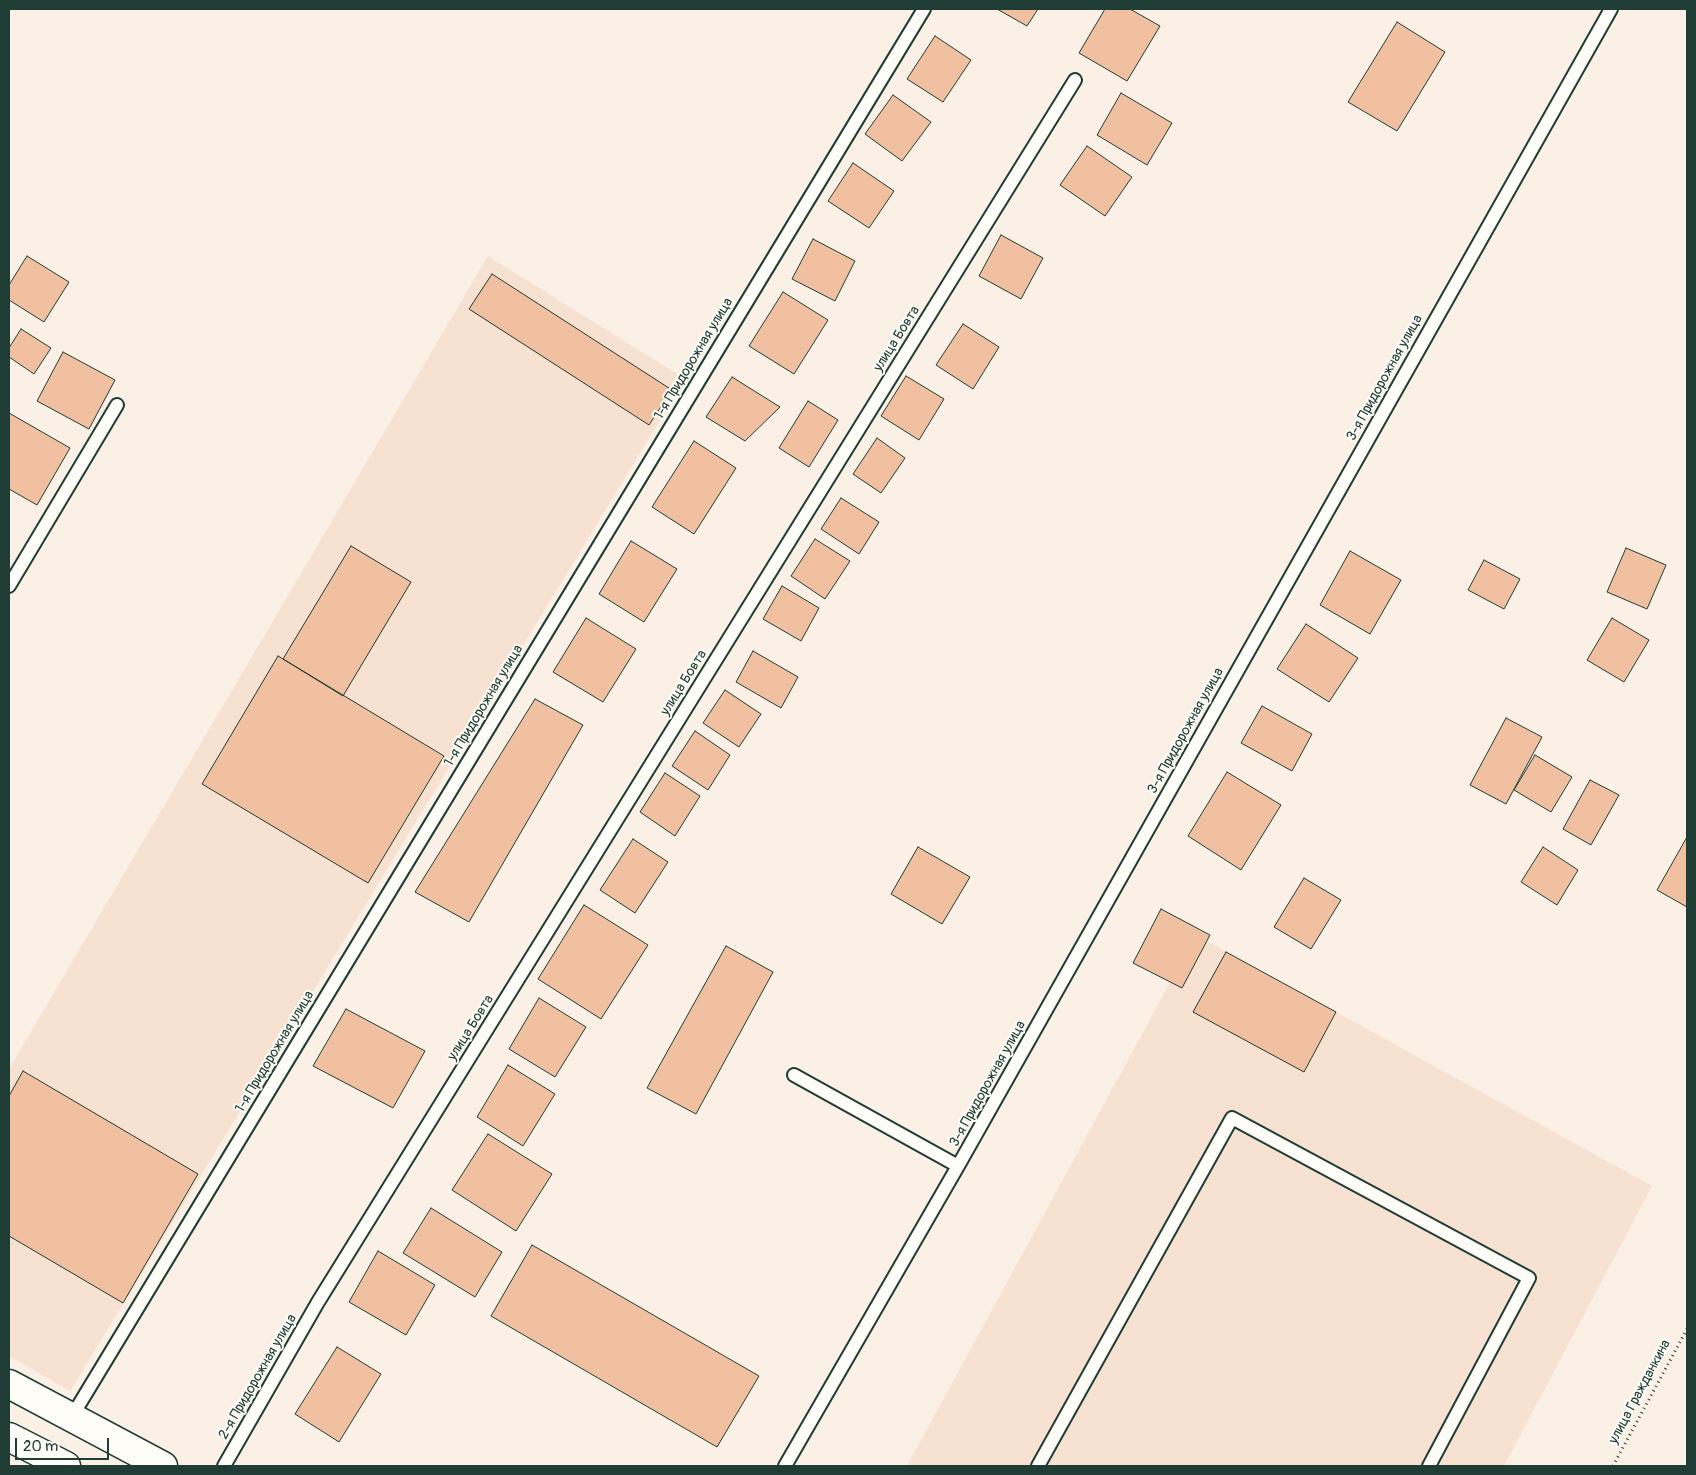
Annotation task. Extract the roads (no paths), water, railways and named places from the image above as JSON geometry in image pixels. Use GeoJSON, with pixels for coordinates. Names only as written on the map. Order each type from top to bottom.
{"type":"FeatureCollection","features":[{"type":"Feature","properties":{"kind":"main road"},"geometry":{"type":"LineString","coordinates":[[9,1384],[164,1466]]}},
{"type":"Feature","properties":{"kind":"main road"},"geometry":{"type":"LineString","coordinates":[[9,1437],[66,1466]]}},
{"type":"Feature","properties":{"kind":"lane","name":"1-я Придорожная улица"},"geometry":{"type":"LineString","coordinates":[[71,1418],[924,9]]}},
{"type":"Feature","properties":{"kind":"lane","name":"3-я Придорожная улица"},"geometry":{"type":"LineString","coordinates":[[785,1466],[958,1166],[1611,9]]}},
{"type":"Feature","properties":{"kind":"lane","name":"улица Бовта"},"geometry":{"type":"LineString","coordinates":[[318,1302],[1075,80]]}},
{"type":"Feature","properties":{"kind":"lane"},"geometry":{"type":"LineString","coordinates":[[9,586],[117,405]]}},
{"type":"Feature","properties":{"kind":"lane"},"geometry":{"type":"LineString","coordinates":[[794,1075],[958,1166]]}},
{"type":"Feature","properties":{"kind":"lane"},"geometry":{"type":"LineString","coordinates":[[1038,1466],[1232,1118],[1529,1278],[1429,1466]]}},
{"type":"Feature","properties":{"kind":"lane","name":"2-я Придорожная улица"},"geometry":{"type":"LineString","coordinates":[[224,1466],[318,1302]]}}]}
